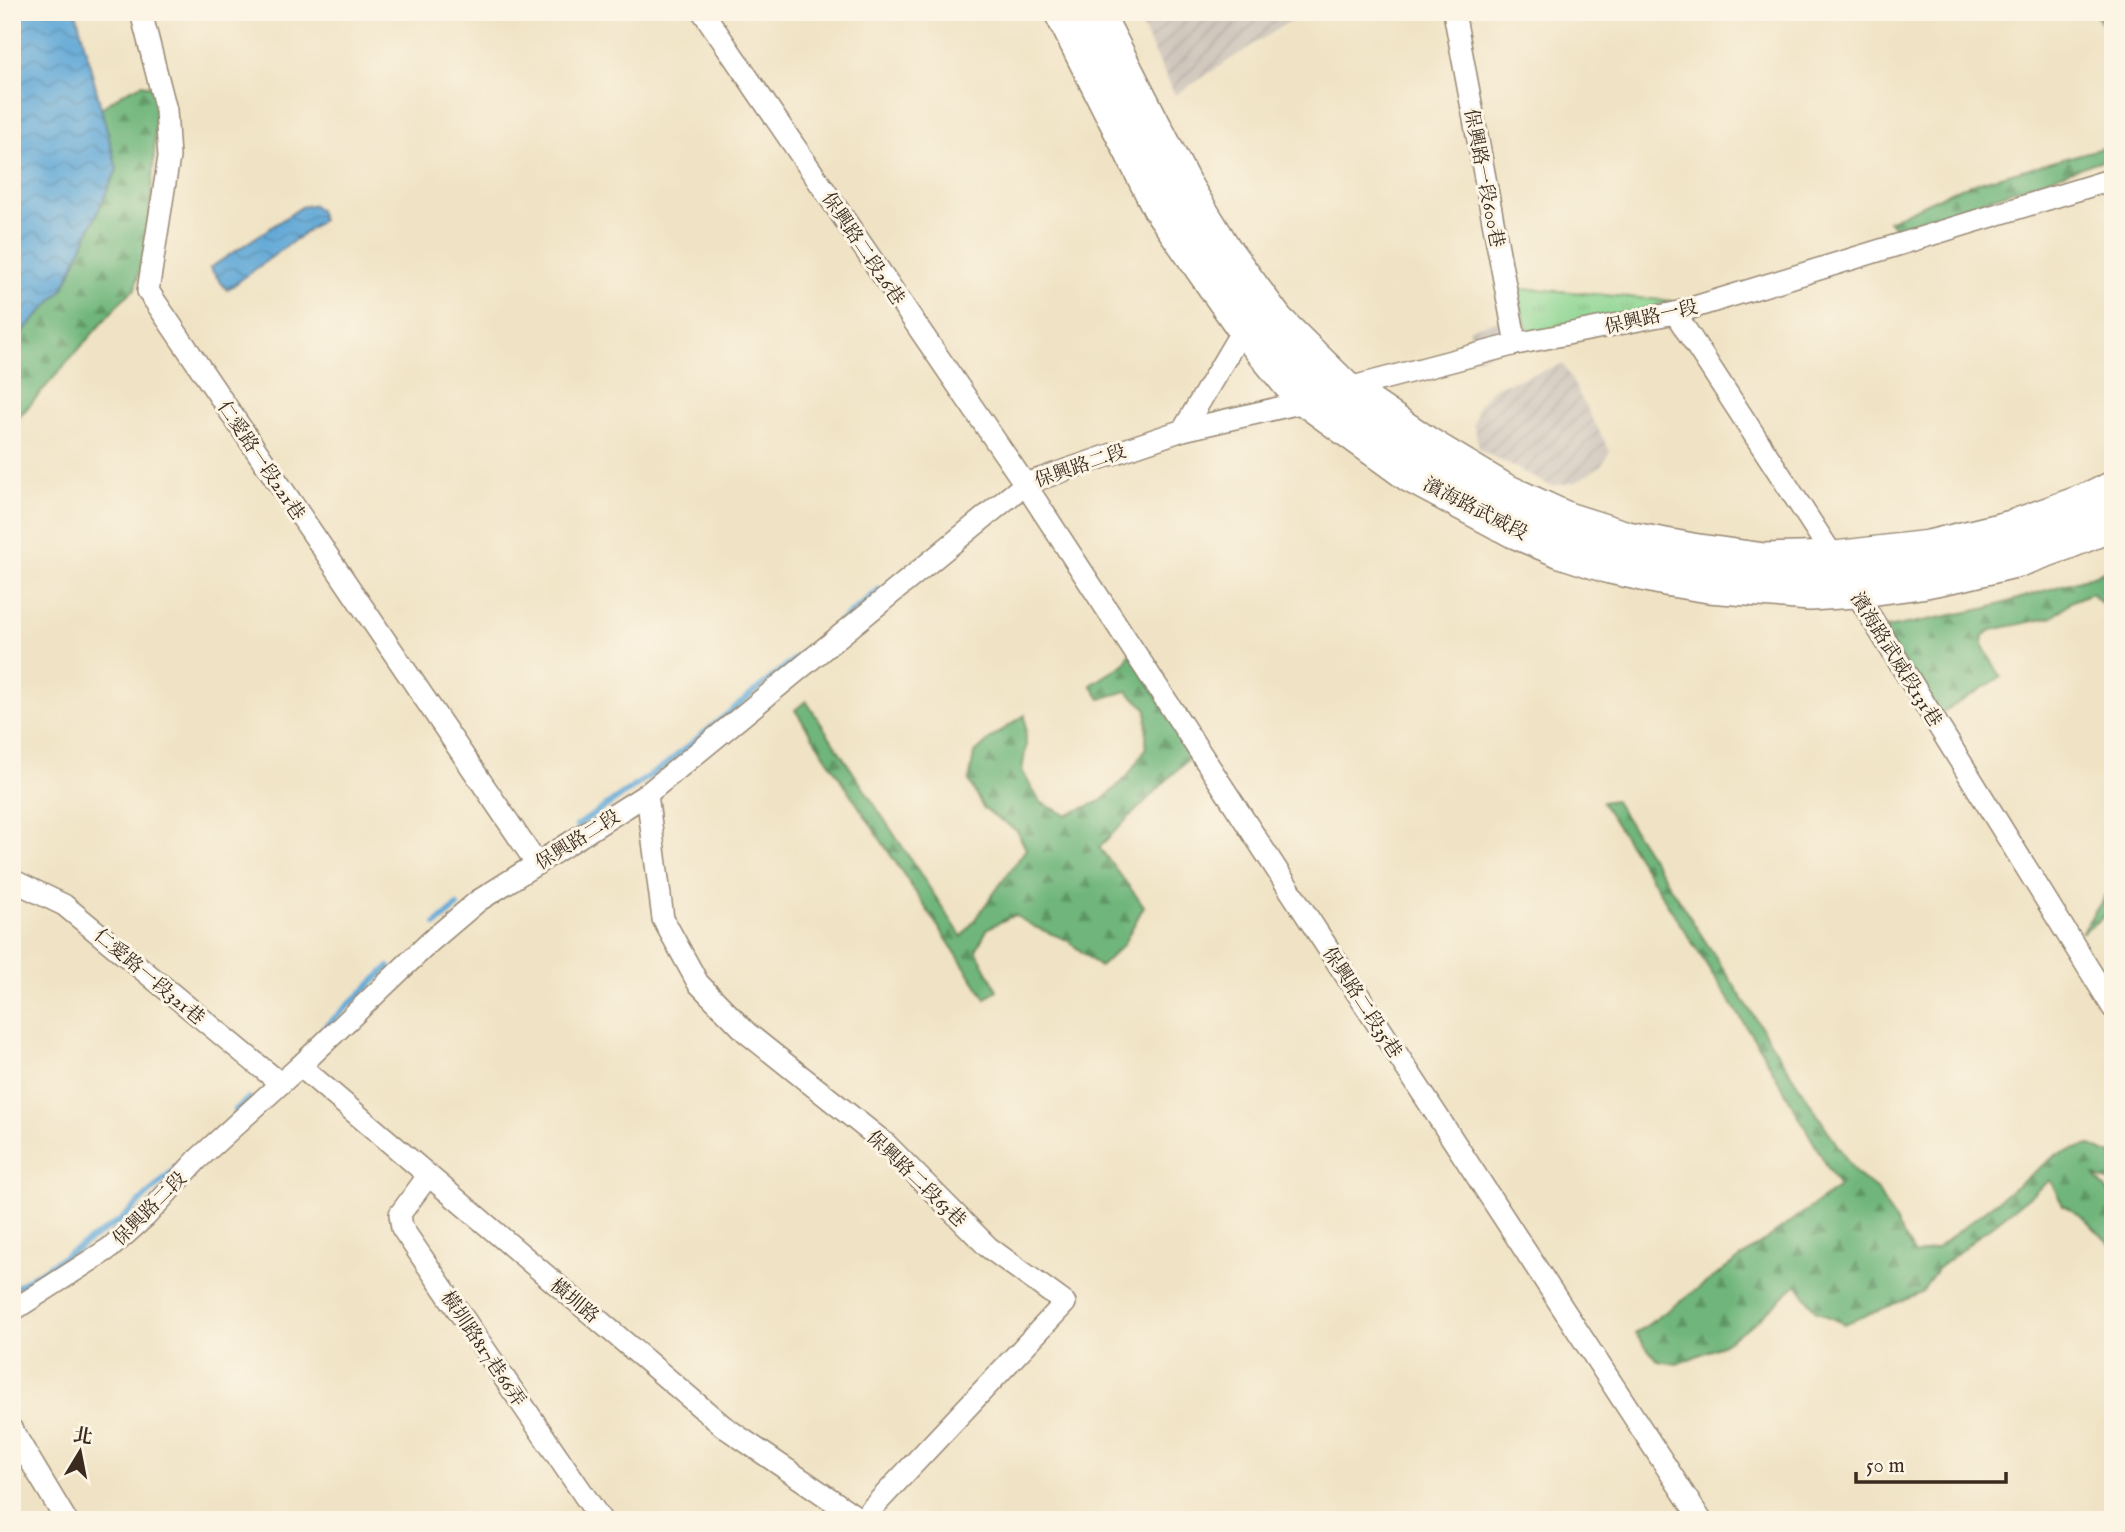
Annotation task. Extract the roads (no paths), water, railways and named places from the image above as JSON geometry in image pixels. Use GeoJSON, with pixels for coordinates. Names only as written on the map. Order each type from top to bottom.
{"type":"FeatureCollection","features":[{"type":"Feature","properties":{"kind":"main road","name":"濱海路武威段"},"geometry":{"type":"LineString","coordinates":[[1062,12],[1160,206],[1244,327],[1289,382],[1309,401],[1411,475],[1514,530],[1609,566],[1709,586],[1810,593],[1920,581],[2019,559],[2113,523]]}},
{"type":"Feature","properties":{"kind":"main road","name":"濱海路武威段"},"geometry":{"type":"LineString","coordinates":[[1094,12],[1183,184],[1223,249],[1276,321],[1345,389],[1426,444],[1504,491],[1567,520],[1628,539],[1764,561],[1835,559],[1929,548],[2012,528],[2113,489]]}},
{"type":"Feature","properties":{"kind":"street","name":"仁愛路一段221巷"},"geometry":{"type":"LineString","coordinates":[[141,12],[166,110],[169,157],[148,291],[537,864]]}},
{"type":"Feature","properties":{"kind":"street","name":"保興路二段26巷"},"geometry":{"type":"LineString","coordinates":[[703,12],[1025,484]]}},
{"type":"Feature","properties":{"kind":"street","name":"保興路一段600巷"},"geometry":{"type":"LineString","coordinates":[[1454,12],[1516,344]]}},
{"type":"Feature","properties":{"kind":"street","name":"保興路一段"},"geometry":{"type":"LineString","coordinates":[[1183,430],[1309,401],[1516,344],[1675,313],[2113,179]]}},
{"type":"Feature","properties":{"kind":"street","name":"濱海路武威段131巷"},"geometry":{"type":"LineString","coordinates":[[1675,313],[1855,590],[2113,1008]]}},
{"type":"Feature","properties":{"kind":"street"},"geometry":{"type":"LineString","coordinates":[[1183,430],[1244,327]]}},
{"type":"Feature","properties":{"kind":"street","name":"保興路二段"},"geometry":{"type":"LineString","coordinates":[[12,1311],[110,1248],[146,1216],[197,1160],[431,940],[478,901],[646,794],[1025,484],[1183,430]]}},
{"type":"Feature","properties":{"kind":"street","name":"保興路二段35巷"},"geometry":{"type":"LineString","coordinates":[[1025,484],[1701,1520]]}},
{"type":"Feature","properties":{"kind":"street","name":"保興路二段63巷"},"geometry":{"type":"LineString","coordinates":[[646,794],[663,919],[698,983],[747,1033],[886,1144],[988,1247],[1065,1303],[861,1520]]}},
{"type":"Feature","properties":{"kind":"street","name":"仁愛路一段321巷"},"geometry":{"type":"LineString","coordinates":[[12,880],[64,905],[280,1083]]}},
{"type":"Feature","properties":{"kind":"street","name":"橫圳路"},"geometry":{"type":"LineString","coordinates":[[300,1066],[723,1426],[861,1520]]}},
{"type":"Feature","properties":{"kind":"street","name":"橫圳路817巷66弄"},"geometry":{"type":"LineString","coordinates":[[428,1176],[400,1214],[402,1228],[601,1520]]}},
{"type":"Feature","properties":{"kind":"street"},"geometry":{"type":"LineString","coordinates":[[12,1430],[66,1520]]}},
{"type":"Feature","properties":{"kind":"water"},"geometry":{"type":"Polygon","coordinates":[[[12,12],[76,12],[117,169],[63,289],[12,344],[12,12]]]}},
{"type":"Feature","properties":{"kind":"water"},"geometry":{"type":"Polygon","coordinates":[[[313,205],[319,210],[322,220],[227,290],[210,268],[303,206],[313,205]]]}},
{"type":"Feature","properties":{"kind":"waterway"},"geometry":{"type":"LineString","coordinates":[[577,826],[664,766],[880,589]]}},
{"type":"Feature","properties":{"kind":"waterway"},"geometry":{"type":"LineString","coordinates":[[436,924],[457,906]]}},
{"type":"Feature","properties":{"kind":"waterway"},"geometry":{"type":"LineString","coordinates":[[320,1032],[389,967]]}},
{"type":"Feature","properties":{"kind":"waterway"},"geometry":{"type":"LineString","coordinates":[[235,1111],[249,1098]]}},
{"type":"Feature","properties":{"kind":"waterway"},"geometry":{"type":"LineString","coordinates":[[12,1290],[121,1220],[182,1162]]}}]}
